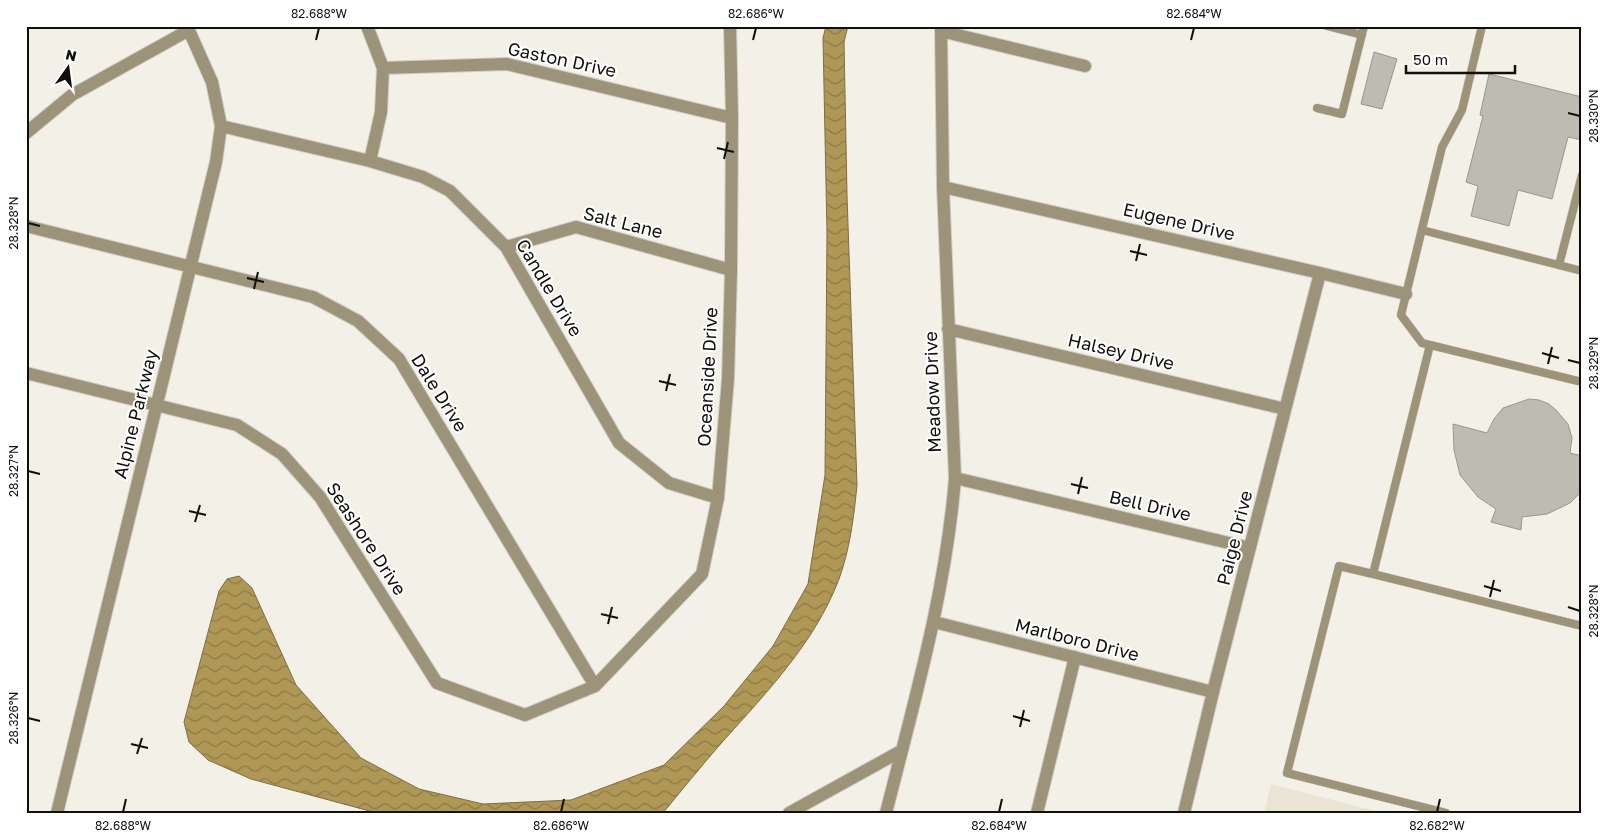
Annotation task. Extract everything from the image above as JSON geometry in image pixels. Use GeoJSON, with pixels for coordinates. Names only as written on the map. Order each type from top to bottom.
{"type":"FeatureCollection","features":[{"type":"Feature","properties":{"kind":"street"},"geometry":{"type":"LineString","coordinates":[[367,26],[383,68],[381,112],[370,161]]}},
{"type":"Feature","properties":{"kind":"street","name":"Oceanside Drive"},"geometry":{"type":"LineString","coordinates":[[595,686],[702,574],[718,498],[728,378],[731,270],[732,118],[730,26]]}},
{"type":"Feature","properties":{"kind":"street"},"geometry":{"type":"LineString","coordinates":[[26,133],[72,95],[188,28]]}},
{"type":"Feature","properties":{"kind":"street","name":"Alpine Parkway"},"geometry":{"type":"LineString","coordinates":[[57,813],[216,162],[221,126],[212,82],[188,28]]}},
{"type":"Feature","properties":{"kind":"street"},"geometry":{"type":"LineString","coordinates":[[941,29],[1085,66]]}},
{"type":"Feature","properties":{"kind":"street","name":"Meadow Drive"},"geometry":{"type":"LineString","coordinates":[[886,813],[934,622],[951,522],[955,478],[943,187],[941,29]]}},
{"type":"Feature","properties":{"kind":"street","name":"Gaston Drive"},"geometry":{"type":"LineString","coordinates":[[383,68],[507,64],[732,118]]}},
{"type":"Feature","properties":{"kind":"street","name":"Candle Drive"},"geometry":{"type":"LineString","coordinates":[[221,126],[370,161],[423,176],[450,191],[506,247],[619,443],[669,483],[718,498]]}},
{"type":"Feature","properties":{"kind":"street","name":"Eugene Drive"},"geometry":{"type":"LineString","coordinates":[[943,187],[1320,272],[1406,294]]}},
{"type":"Feature","properties":{"kind":"street","name":"Dale Drive"},"geometry":{"type":"LineString","coordinates":[[26,226],[313,297],[358,321],[399,359],[595,686]]}},
{"type":"Feature","properties":{"kind":"street","name":"Salt Lane"},"geometry":{"type":"LineString","coordinates":[[506,247],[576,227],[731,270]]}},
{"type":"Feature","properties":{"kind":"street","name":"Paige Drive"},"geometry":{"type":"LineString","coordinates":[[1184,813],[1320,272]]}},
{"type":"Feature","properties":{"kind":"street","name":"Halsey Drive"},"geometry":{"type":"LineString","coordinates":[[948,329],[1285,408]]}},
{"type":"Feature","properties":{"kind":"street","name":"Seashore Drive"},"geometry":{"type":"LineString","coordinates":[[26,373],[238,425],[282,454],[320,497],[437,683],[525,714],[595,686]]}},
{"type":"Feature","properties":{"kind":"street","name":"Bell Drive"},"geometry":{"type":"LineString","coordinates":[[955,478],[1250,548]]}},
{"type":"Feature","properties":{"kind":"street","name":"Marlboro Drive"},"geometry":{"type":"LineString","coordinates":[[934,622],[1213,692]]}},
{"type":"Feature","properties":{"kind":"street"},"geometry":{"type":"LineString","coordinates":[[1037,813],[1075,657]]}},
{"type":"Feature","properties":{"kind":"street"},"geometry":{"type":"LineString","coordinates":[[789,813],[902,751]]}},
{"type":"Feature","properties":{"kind":"lane"},"geometry":{"type":"LineString","coordinates":[[1327,26],[1362,35]]}},
{"type":"Feature","properties":{"kind":"lane"},"geometry":{"type":"LineString","coordinates":[[1317,108],[1342,114],[1364,26]]}},
{"type":"Feature","properties":{"kind":"lane"},"geometry":{"type":"LineString","coordinates":[[1482,26],[1462,110],[1442,147],[1401,315],[1422,343],[1582,382]]}},
{"type":"Feature","properties":{"kind":"lane"},"geometry":{"type":"LineString","coordinates":[[1558,265],[1582,175]]}},
{"type":"Feature","properties":{"kind":"lane"},"geometry":{"type":"LineString","coordinates":[[1422,230],[1582,271]]}},
{"type":"Feature","properties":{"kind":"lane"},"geometry":{"type":"LineString","coordinates":[[1373,574],[1430,345]]}},
{"type":"Feature","properties":{"kind":"lane"},"geometry":{"type":"LineString","coordinates":[[1446,813],[1287,773],[1339,566],[1582,626]]}},
{"type":"Feature","properties":{"kind":"shaded area"},"geometry":{"type":"Polygon","coordinates":[[[1271,784],[1383,813],[1264,813],[1271,784]]]}},
{"type":"Feature","properties":{"kind":"water"},"geometry":{"type":"Polygon","coordinates":[[[826,26],[848,26],[844,42],[847,195],[857,485],[849,544],[839,579],[816,626],[786,669],[663,813],[377,813],[251,779],[208,760],[189,742],[184,722],[219,591],[227,579],[239,576],[252,588],[296,685],[361,758],[419,789],[483,804],[571,800],[664,765],[724,706],[773,646],[808,584],[825,475],[827,233],[823,38],[826,26]]]}},
{"type":"Feature","properties":{"kind":"building"},"geometry":{"type":"Polygon","coordinates":[[[1374,52],[1397,59],[1382,109],[1361,104],[1374,52]]]}},
{"type":"Feature","properties":{"kind":"building"},"geometry":{"type":"Polygon","coordinates":[[[1489,74],[1582,97],[1582,140],[1568,137],[1552,199],[1518,190],[1509,226],[1471,216],[1478,186],[1466,182],[1483,116],[1480,115],[1489,74]]]}},
{"type":"Feature","properties":{"kind":"building"},"geometry":{"type":"Polygon","coordinates":[[[1529,399],[1549,404],[1568,424],[1572,438],[1570,453],[1582,456],[1582,491],[1570,503],[1547,514],[1522,517],[1521,530],[1491,522],[1496,509],[1478,497],[1460,475],[1454,450],[1453,424],[1487,433],[1494,419],[1503,408],[1529,399]]]}}]}
